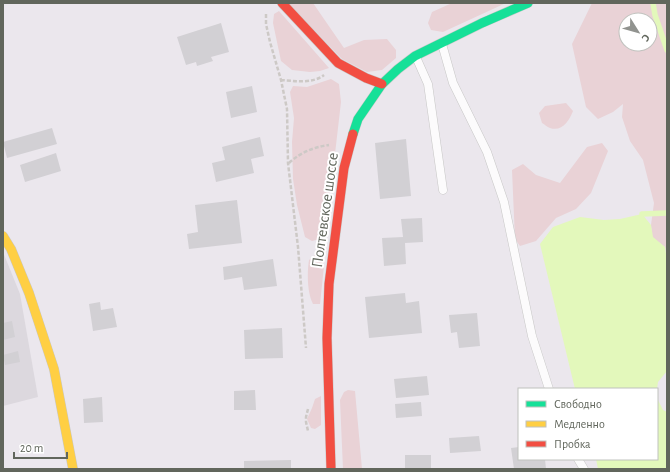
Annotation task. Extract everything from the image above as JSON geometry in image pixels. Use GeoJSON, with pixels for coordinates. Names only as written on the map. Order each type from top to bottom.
{"type":"FeatureCollection","features":[{"type":"Feature","properties":{"kind":"street"},"geometry":{"type":"LineString","coordinates":[[282,3],[338,63],[366,78],[382,84]]}},
{"type":"Feature","properties":{"kind":"street","name":"Полтевское шоссе"},"geometry":{"type":"LineString","coordinates":[[331,469],[327,338],[329,284],[344,168],[358,119],[382,84],[415,56],[482,23],[528,3]]}},
{"type":"Feature","properties":{"kind":"street"},"geometry":{"type":"LineString","coordinates":[[3,236],[11,249],[29,293],[54,369],[73,469]]}},
{"type":"Feature","properties":{"kind":"lane"},"geometry":{"type":"LineString","coordinates":[[441,43],[453,83],[487,152],[504,202],[532,336],[549,388]]}},
{"type":"Feature","properties":{"kind":"lane"},"geometry":{"type":"LineString","coordinates":[[415,56],[428,84],[443,190]]}},
{"type":"Feature","properties":{"kind":"lane"},"geometry":{"type":"LineString","coordinates":[[579,460],[584,469]]}},
{"type":"Feature","properties":{"kind":"path"},"geometry":{"type":"LineString","coordinates":[[266,12],[266,24],[287,109],[288,163],[298,254],[306,355]]}},
{"type":"Feature","properties":{"kind":"path"},"geometry":{"type":"LineString","coordinates":[[281,80],[296,81],[320,79],[338,63]]}},
{"type":"Feature","properties":{"kind":"path"},"geometry":{"type":"LineString","coordinates":[[288,163],[296,156],[316,147],[332,144],[350,144]]}},
{"type":"Feature","properties":{"kind":"path"},"geometry":{"type":"LineString","coordinates":[[308,407],[306,422],[309,438]]}},
{"type":"Feature","properties":{"kind":"shaded area"},"geometry":{"type":"Polygon","coordinates":[[[288,3],[313,3],[344,48],[364,40],[387,39],[396,50],[396,58],[382,70],[367,72],[342,59],[288,3]]]}},
{"type":"Feature","properties":{"kind":"shaded area"},"geometry":{"type":"Polygon","coordinates":[[[452,3],[506,3],[443,32],[431,30],[428,23],[432,12],[452,3]]]}},
{"type":"Feature","properties":{"kind":"shaded area"},"geometry":{"type":"Polygon","coordinates":[[[592,3],[667,3],[667,260],[665,247],[652,237],[651,225],[654,203],[643,160],[630,141],[622,117],[623,104],[613,112],[598,119],[586,107],[572,44],[592,3]]]}},
{"type":"Feature","properties":{"kind":"shaded area"},"geometry":{"type":"Polygon","coordinates":[[[279,11],[329,68],[310,72],[292,70],[281,61],[273,23],[274,14],[279,11]]]}},
{"type":"Feature","properties":{"kind":"shaded area"},"geometry":{"type":"Polygon","coordinates":[[[331,79],[339,84],[341,102],[333,171],[324,229],[320,239],[312,241],[305,237],[297,205],[293,179],[292,142],[294,118],[290,92],[293,86],[307,87],[331,79]]]}},
{"type":"Feature","properties":{"kind":"shaded area"},"geometry":{"type":"Polygon","coordinates":[[[566,103],[573,111],[564,125],[554,129],[549,128],[542,123],[539,113],[545,106],[566,103]]]}},
{"type":"Feature","properties":{"kind":"shaded area"},"geometry":{"type":"Polygon","coordinates":[[[602,143],[608,151],[591,193],[576,209],[556,218],[536,241],[520,246],[515,239],[512,170],[523,164],[536,175],[560,183],[587,147],[602,143]]]}},
{"type":"Feature","properties":{"kind":"shaded area"},"geometry":{"type":"Polygon","coordinates":[[[642,214],[651,225],[653,237],[665,247],[667,260],[667,371],[658,382],[657,388],[575,388],[540,244],[553,227],[580,217],[604,220],[620,219],[642,214]]]}},
{"type":"Feature","properties":{"kind":"shaded area"},"geometry":{"type":"Polygon","coordinates":[[[3,252],[20,294],[38,397],[3,406],[3,252]]]}},
{"type":"Feature","properties":{"kind":"shaded area"},"geometry":{"type":"Polygon","coordinates":[[[315,255],[321,260],[324,266],[320,304],[313,304],[309,288],[309,260],[315,255]]]}},
{"type":"Feature","properties":{"kind":"shaded area"},"geometry":{"type":"Polygon","coordinates":[[[348,390],[355,391],[362,469],[343,469],[340,400],[344,392],[348,390]]]}},
{"type":"Feature","properties":{"kind":"shaded area"},"geometry":{"type":"Polygon","coordinates":[[[321,396],[321,425],[315,429],[311,428],[307,419],[315,399],[321,396]]]}},
{"type":"Feature","properties":{"kind":"shaded area"},"geometry":{"type":"Polygon","coordinates":[[[658,400],[663,410],[667,412],[667,469],[598,469],[596,460],[658,460],[658,400]]]}},
{"type":"Feature","properties":{"kind":"building"},"geometry":{"type":"Polygon","coordinates":[[[221,23],[229,52],[211,57],[213,61],[197,66],[196,62],[186,65],[177,37],[221,23]]]}},
{"type":"Feature","properties":{"kind":"building"},"geometry":{"type":"Polygon","coordinates":[[[252,86],[257,112],[231,118],[226,92],[252,86]]]}},
{"type":"Feature","properties":{"kind":"building"},"geometry":{"type":"Polygon","coordinates":[[[52,128],[57,144],[7,158],[3,142],[52,128]]]}},
{"type":"Feature","properties":{"kind":"building"},"geometry":{"type":"Polygon","coordinates":[[[260,137],[264,156],[251,159],[254,173],[216,182],[212,163],[225,160],[222,147],[260,137]]]}},
{"type":"Feature","properties":{"kind":"building"},"geometry":{"type":"Polygon","coordinates":[[[406,139],[411,196],[380,199],[375,143],[406,139]]]}},
{"type":"Feature","properties":{"kind":"building"},"geometry":{"type":"Polygon","coordinates":[[[56,153],[61,171],[25,182],[20,165],[56,153]]]}},
{"type":"Feature","properties":{"kind":"building"},"geometry":{"type":"Polygon","coordinates":[[[237,200],[242,243],[189,249],[187,234],[198,232],[195,205],[237,200]]]}},
{"type":"Feature","properties":{"kind":"building"},"geometry":{"type":"Polygon","coordinates":[[[422,218],[423,242],[405,243],[406,264],[384,266],[382,238],[403,237],[401,219],[422,218]]]}},
{"type":"Feature","properties":{"kind":"building"},"geometry":{"type":"Polygon","coordinates":[[[273,259],[277,286],[244,290],[242,277],[224,280],[223,267],[273,259]]]}},
{"type":"Feature","properties":{"kind":"building"},"geometry":{"type":"Polygon","coordinates":[[[405,293],[406,303],[419,301],[422,333],[369,338],[365,297],[405,293]]]}},
{"type":"Feature","properties":{"kind":"building"},"geometry":{"type":"Polygon","coordinates":[[[100,302],[101,310],[113,308],[117,327],[93,331],[89,304],[100,302]]]}},
{"type":"Feature","properties":{"kind":"building"},"geometry":{"type":"Polygon","coordinates":[[[477,313],[480,346],[459,348],[457,332],[451,333],[449,315],[477,313]]]}},
{"type":"Feature","properties":{"kind":"building"},"geometry":{"type":"Polygon","coordinates":[[[12,321],[15,337],[3,340],[3,323],[12,321]]]}},
{"type":"Feature","properties":{"kind":"building"},"geometry":{"type":"Polygon","coordinates":[[[282,328],[283,358],[245,359],[244,330],[282,328]]]}},
{"type":"Feature","properties":{"kind":"building"},"geometry":{"type":"Polygon","coordinates":[[[18,351],[20,362],[5,365],[3,355],[18,351]]]}},
{"type":"Feature","properties":{"kind":"building"},"geometry":{"type":"Polygon","coordinates":[[[427,376],[429,395],[396,398],[394,379],[427,376]]]}},
{"type":"Feature","properties":{"kind":"building"},"geometry":{"type":"Polygon","coordinates":[[[255,390],[256,410],[234,410],[234,391],[255,390]]]}},
{"type":"Feature","properties":{"kind":"building"},"geometry":{"type":"Polygon","coordinates":[[[102,397],[103,422],[84,423],[83,399],[102,397]]]}},
{"type":"Feature","properties":{"kind":"building"},"geometry":{"type":"Polygon","coordinates":[[[421,402],[422,416],[396,418],[395,404],[421,402]]]}},
{"type":"Feature","properties":{"kind":"building"},"geometry":{"type":"Polygon","coordinates":[[[479,436],[481,451],[450,453],[449,438],[479,436]]]}},
{"type":"Feature","properties":{"kind":"building"},"geometry":{"type":"Polygon","coordinates":[[[518,447],[518,460],[545,460],[546,469],[514,469],[511,448],[518,447]]]}},
{"type":"Feature","properties":{"kind":"building"},"geometry":{"type":"Polygon","coordinates":[[[405,455],[431,455],[431,469],[405,469],[405,455]]]}},
{"type":"Feature","properties":{"kind":"building"},"geometry":{"type":"Polygon","coordinates":[[[291,460],[291,469],[244,469],[244,461],[291,460]]]}},
{"type":"Feature","properties":{"kind":"waterway"},"geometry":{"type":"LineString","coordinates":[[653,3],[655,15],[667,50]]}},
{"type":"Feature","properties":{"kind":"waterway"},"geometry":{"type":"LineString","coordinates":[[642,214],[667,213]]}},
{"type":"Feature","properties":{"kind":"traffic: fast"},"geometry":{"type":"LineString","coordinates":[[353,134],[358,119],[382,84],[415,56],[482,23],[528,3]]}},
{"type":"Feature","properties":{"kind":"traffic: slow"},"geometry":{"type":"LineString","coordinates":[[3,236],[11,249],[29,293],[54,369],[73,469]]}},
{"type":"Feature","properties":{"kind":"traffic: jam"},"geometry":{"type":"LineString","coordinates":[[282,3],[338,63],[366,78],[382,84]]}},
{"type":"Feature","properties":{"kind":"traffic: jam"},"geometry":{"type":"LineString","coordinates":[[331,469],[327,338],[329,284],[344,168],[353,134]]}}]}
